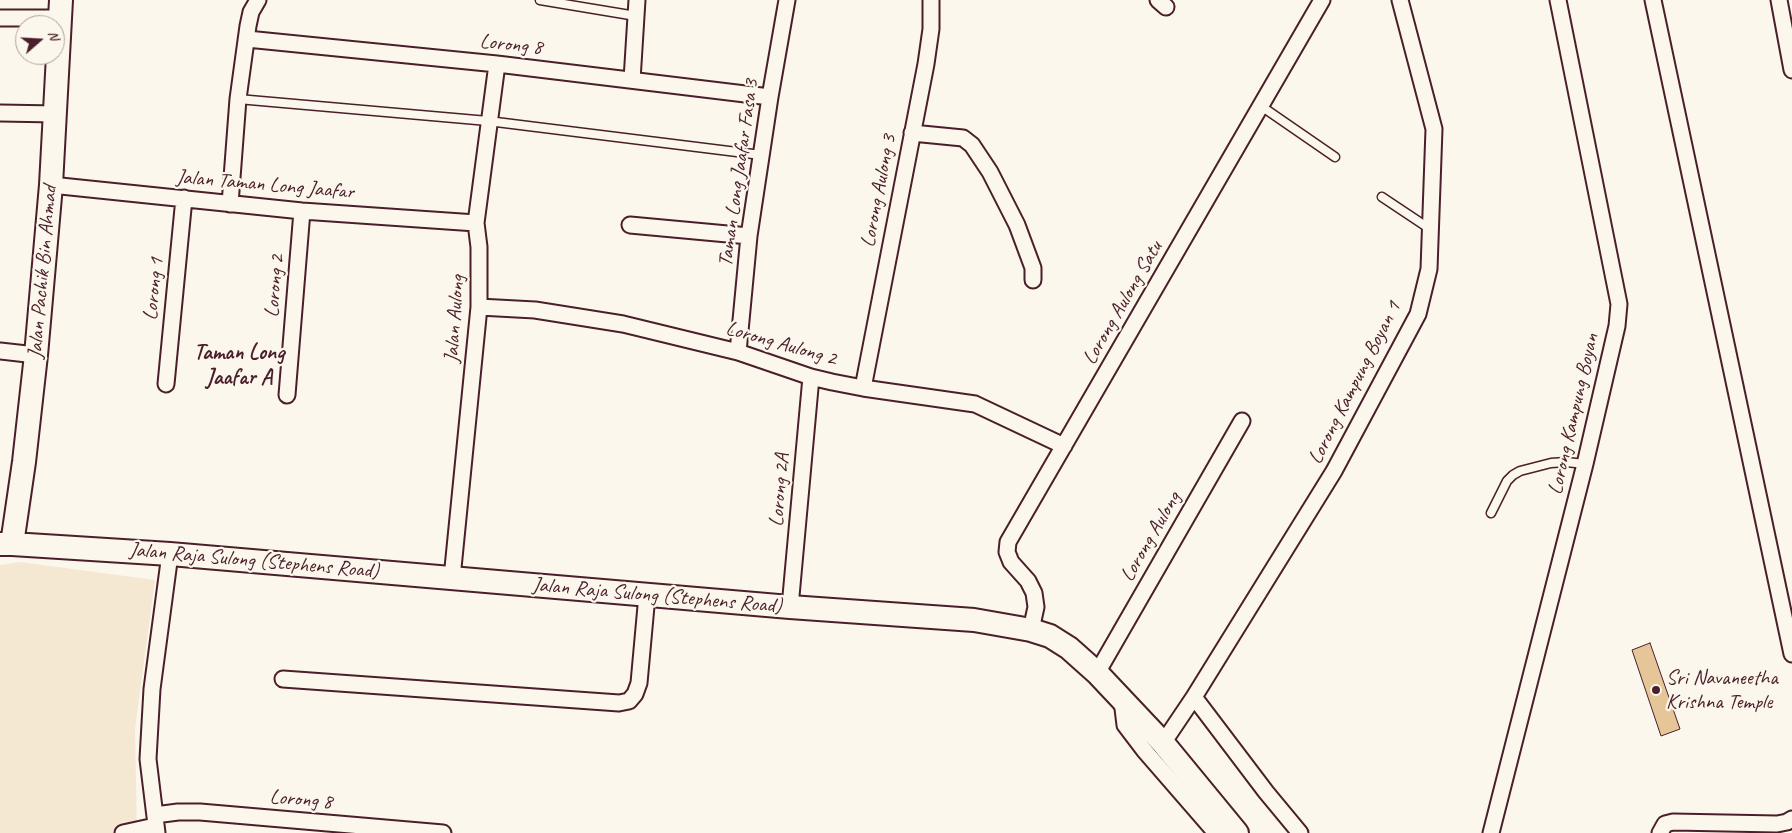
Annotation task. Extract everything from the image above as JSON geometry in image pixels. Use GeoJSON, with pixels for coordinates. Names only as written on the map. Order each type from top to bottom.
{"type":"FeatureCollection","features":[{"type":"Feature","properties":{"kind":"street"},"geometry":{"type":"LineString","coordinates":[[230,204],[238,100],[251,12],[258,0]]}},
{"type":"Feature","properties":{"kind":"street"},"geometry":{"type":"LineString","coordinates":[[632,80],[637,0]]}},
{"type":"Feature","properties":{"kind":"street","name":"Taman Long Jaafar Fasa 3"},"geometry":{"type":"LineString","coordinates":[[738,352],[749,236],[787,0]]}},
{"type":"Feature","properties":{"kind":"street","name":"Lorong Aulong 3"},"geometry":{"type":"LineString","coordinates":[[863,388],[927,55],[931,28],[931,0]]}},
{"type":"Feature","properties":{"kind":"street","name":"Lorong Aulong Satu"},"geometry":{"type":"LineString","coordinates":[[1032,630],[1036,607],[1034,593],[1028,581],[1011,562],[1007,552],[1008,542],[1322,0]]}},
{"type":"Feature","properties":{"kind":"street","name":"Lorong Kampung Boyan 1"},"geometry":{"type":"LineString","coordinates":[[1163,743],[1334,471],[1418,314],[1429,269],[1434,129],[1400,0]]}},
{"type":"Feature","properties":{"kind":"street","name":"Lorong Kampung Boyan"},"geometry":{"type":"LineString","coordinates":[[1490,833],[1585,464],[1617,326],[1619,304],[1558,0]]}},
{"type":"Feature","properties":{"kind":"street"},"geometry":{"type":"LineString","coordinates":[[1653,0],[1792,654]]}},
{"type":"Feature","properties":{"kind":"street"},"geometry":{"type":"LineString","coordinates":[[1779,0],[1787,15],[1792,70]]}},
{"type":"Feature","properties":{"kind":"street"},"geometry":{"type":"LineString","coordinates":[[0,18],[61,9]]}},
{"type":"Feature","properties":{"kind":"street","name":"Jalan Pachik Bin Ahmad"},"geometry":{"type":"LineString","coordinates":[[6,544],[24,462],[36,355],[51,185],[61,9]]}},
{"type":"Feature","properties":{"kind":"street","name":"Lorong 8"},"geometry":{"type":"LineString","coordinates":[[247,39],[497,64],[770,97]]}},
{"type":"Feature","properties":{"kind":"street","name":"Jalan Aulong"},"geometry":{"type":"LineString","coordinates":[[452,578],[479,307],[479,247],[476,223],[488,120],[497,64]]}},
{"type":"Feature","properties":{"kind":"street"},"geometry":{"type":"LineString","coordinates":[[0,113],[56,114]]}},
{"type":"Feature","properties":{"kind":"street"},"geometry":{"type":"LineString","coordinates":[[912,133],[963,138],[972,145],[990,172],[1018,225],[1033,268],[1033,280]]}},
{"type":"Feature","properties":{"kind":"street","name":"Jalan Taman Long Jaafar"},"geometry":{"type":"LineString","coordinates":[[51,185],[302,211],[476,223]]}},
{"type":"Feature","properties":{"kind":"street","name":"Lorong 1"},"geometry":{"type":"LineString","coordinates":[[166,384],[184,198]]}},
{"type":"Feature","properties":{"kind":"street","name":"Lorong 2"},"geometry":{"type":"LineString","coordinates":[[287,395],[302,211]]}},
{"type":"Feature","properties":{"kind":"street"},"geometry":{"type":"LineString","coordinates":[[630,225],[749,236]]}},
{"type":"Feature","properties":{"kind":"street","name":"Lorong Aulong 2"},"geometry":{"type":"LineString","coordinates":[[479,307],[534,310],[623,324],[738,352],[811,377],[863,388],[974,404],[1064,446]]}},
{"type":"Feature","properties":{"kind":"street"},"geometry":{"type":"LineString","coordinates":[[0,351],[36,355]]}},
{"type":"Feature","properties":{"kind":"street","name":"Lorong 2A"},"geometry":{"type":"LineString","coordinates":[[790,608],[811,377]]}},
{"type":"Feature","properties":{"kind":"street","name":"Lorong Aulong"},"geometry":{"type":"LineString","coordinates":[[1097,673],[1242,421]]}},
{"type":"Feature","properties":{"kind":"street","name":"Jalan Raja Sulong (Stephens Road)"},"geometry":{"type":"LineString","coordinates":[[6,544],[170,554],[790,608],[974,620],[1032,630],[1050,636],[1069,648],[1097,673],[1163,743],[1228,831]]}},
{"type":"Feature","properties":{"kind":"street"},"geometry":{"type":"LineString","coordinates":[[156,825],[148,758],[152,689],[170,554]]}},
{"type":"Feature","properties":{"kind":"street"},"geometry":{"type":"LineString","coordinates":[[283,679],[619,703],[629,701],[635,694],[638,683],[647,595]]}},
{"type":"Feature","properties":{"kind":"street"},"geometry":{"type":"LineString","coordinates":[[1194,696],[1266,792],[1300,833]]}},
{"type":"Feature","properties":{"kind":"street"},"geometry":{"type":"LineString","coordinates":[[1122,700],[1125,725],[1144,750],[1228,831]]}},
{"type":"Feature","properties":{"kind":"street","name":"Lorong 8"},"geometry":{"type":"LineString","coordinates":[[123,833],[156,825],[178,812],[200,812],[443,833]]}},
{"type":"Feature","properties":{"kind":"street"},"geometry":{"type":"LineString","coordinates":[[1660,833],[1665,824],[1672,822],[1777,824],[1792,819]]}},
{"type":"Feature","properties":{"kind":"lane"},"geometry":{"type":"LineString","coordinates":[[540,0],[636,16]]}},
{"type":"Feature","properties":{"kind":"lane"},"geometry":{"type":"LineString","coordinates":[[238,100],[488,120],[761,155]]}},
{"type":"Feature","properties":{"kind":"lane"},"geometry":{"type":"LineString","coordinates":[[1261,106],[1335,157]]}},
{"type":"Feature","properties":{"kind":"lane"},"geometry":{"type":"LineString","coordinates":[[1382,197],[1431,230]]}},
{"type":"Feature","properties":{"kind":"lane"},"geometry":{"type":"LineString","coordinates":[[1491,513],[1507,481],[1520,471],[1566,462],[1585,464]]}},
{"type":"Feature","properties":{"kind":"shaded area"},"geometry":{"type":"Polygon","coordinates":[[[20,562],[155,580],[135,729],[137,833],[0,833],[0,565],[20,562]]]}},
{"type":"Feature","properties":{"kind":"building","name":"Sri Navaneetha Krishna Temple"},"geometry":{"type":"Polygon","coordinates":[[[1650,643],[1680,729],[1661,736],[1632,650],[1650,643]]]}},
{"type":"Feature","properties":{"kind":"place","name":"Sri Navaneetha Krishna Temple"},"geometry":{"type":"Point","coordinates":[1656,690]}},
{"type":"Feature","properties":{"kind":"district","name":"Taman Long Jaafar A"},"geometry":{"type":"Point","coordinates":[239,366]}}]}
